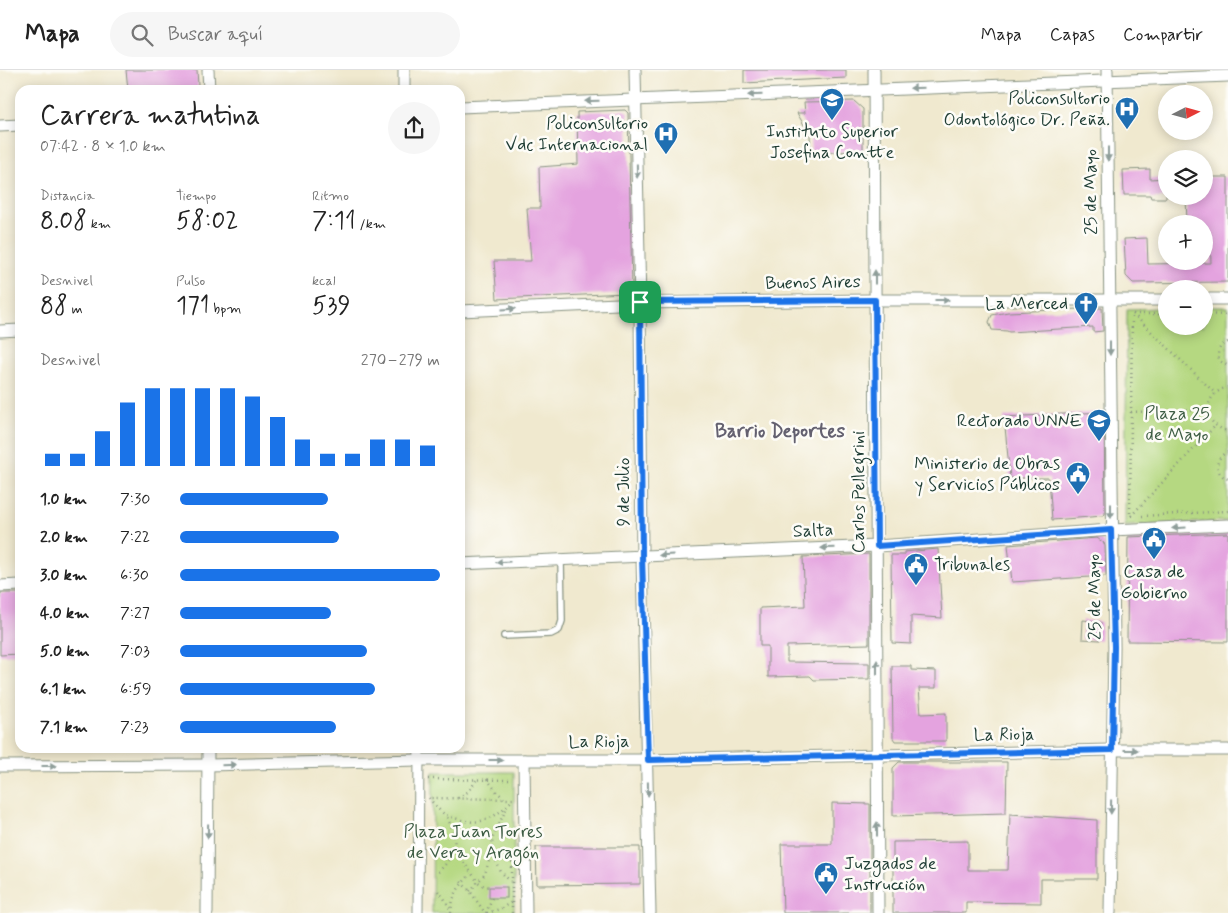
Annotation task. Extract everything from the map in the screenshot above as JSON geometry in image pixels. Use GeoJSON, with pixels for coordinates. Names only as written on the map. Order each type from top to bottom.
{"type":"FeatureCollection","features":[{"type":"Feature","properties":{"kind":"street"},"geometry":{"type":"LineString","coordinates":[[208,70],[209,85]]}},
{"type":"Feature","properties":{"kind":"street"},"geometry":{"type":"LineString","coordinates":[[404,70],[404,85]]}},
{"type":"Feature","properties":{"kind":"street","name":"9 de Julio"},"geometry":{"type":"LineString","coordinates":[[635,70],[640,302],[642,556],[650,913]]}},
{"type":"Feature","properties":{"kind":"street","name":"Carlos Pellegrini"},"geometry":{"type":"LineString","coordinates":[[874,70],[878,913]]}},
{"type":"Feature","properties":{"kind":"street"},"geometry":{"type":"LineString","coordinates":[[465,107],[874,90],[1107,75],[1228,76]]}},
{"type":"Feature","properties":{"kind":"street","name":"25 de Mayo"},"geometry":{"type":"LineString","coordinates":[[1107,75],[1111,530],[1114,647],[1110,913]]}},
{"type":"Feature","properties":{"kind":"street"},"geometry":{"type":"LineString","coordinates":[[0,126],[15,125]]}},
{"type":"Feature","properties":{"kind":"street"},"geometry":{"type":"LineString","coordinates":[[1213,299],[1228,299]]}},
{"type":"Feature","properties":{"kind":"street","name":"Buenos Aires"},"geometry":{"type":"LineString","coordinates":[[465,311],[640,302],[1158,300]]}},
{"type":"Feature","properties":{"kind":"street"},"geometry":{"type":"LineString","coordinates":[[0,331],[15,330]]}},
{"type":"Feature","properties":{"kind":"street","name":"Salta"},"geometry":{"type":"LineString","coordinates":[[465,564],[877,546],[1111,530],[1228,525]]}},
{"type":"Feature","properties":{"kind":"street"},"geometry":{"type":"LineString","coordinates":[[0,586],[15,585]]}},
{"type":"Feature","properties":{"kind":"street","name":"La Rioja"},"geometry":{"type":"LineString","coordinates":[[0,766],[208,765],[420,760],[648,760],[1112,750],[1228,750]]}},
{"type":"Feature","properties":{"kind":"street"},"geometry":{"type":"LineString","coordinates":[[207,913],[208,753]]}},
{"type":"Feature","properties":{"kind":"street"},"geometry":{"type":"LineString","coordinates":[[418,913],[419,753]]}},
{"type":"Feature","properties":{"kind":"street"},"geometry":{"type":"LineString","coordinates":[[524,760],[526,913]]}},
{"type":"Feature","properties":{"kind":"lane"},"geometry":{"type":"LineString","coordinates":[[504,636],[550,634],[559,630],[562,621],[561,559]]}},
{"type":"Feature","properties":{"kind":"path"},"geometry":{"type":"LineString","coordinates":[[1132,314],[1158,314]]}},
{"type":"Feature","properties":{"kind":"path"},"geometry":{"type":"LineString","coordinates":[[1132,314],[1215,393]]}},
{"type":"Feature","properties":{"kind":"path"},"geometry":{"type":"LineString","coordinates":[[1130,516],[1132,314]]}},
{"type":"Feature","properties":{"kind":"path"},"geometry":{"type":"LineString","coordinates":[[1213,314],[1228,315]]}},
{"type":"Feature","properties":{"kind":"path"},"geometry":{"type":"LineString","coordinates":[[1228,342],[1221,346],[1218,353],[1220,361],[1228,366]]}},
{"type":"Feature","properties":{"kind":"path"},"geometry":{"type":"LineString","coordinates":[[1228,387],[1215,393],[1210,399],[1208,410],[1215,426],[1227,432],[1228,436]]}},
{"type":"Feature","properties":{"kind":"path"},"geometry":{"type":"LineString","coordinates":[[1131,412],[1208,410]]}},
{"type":"Feature","properties":{"kind":"path"},"geometry":{"type":"LineString","coordinates":[[1130,516],[1215,426]]}},
{"type":"Feature","properties":{"kind":"path"},"geometry":{"type":"LineString","coordinates":[[1228,452],[1220,457],[1217,465],[1220,474],[1228,479]]}},
{"type":"Feature","properties":{"kind":"path"},"geometry":{"type":"LineString","coordinates":[[1130,516],[1228,511]]}},
{"type":"Feature","properties":{"kind":"path"},"geometry":{"type":"LineString","coordinates":[[419,779],[512,779]]}},
{"type":"Feature","properties":{"kind":"path"},"geometry":{"type":"LineString","coordinates":[[457,799],[470,791],[477,779]]}},
{"type":"Feature","properties":{"kind":"path"},"geometry":{"type":"LineString","coordinates":[[487,779],[492,787],[504,798]]}},
{"type":"Feature","properties":{"kind":"path"},"geometry":{"type":"LineString","coordinates":[[446,815],[466,821],[483,821],[497,814],[513,799],[429,798],[446,815],[454,832],[455,850],[470,874],[484,886],[492,887]]}},
{"type":"Feature","properties":{"kind":"path"},"geometry":{"type":"LineString","coordinates":[[470,891],[485,874],[495,830],[509,803]]}},
{"type":"Feature","properties":{"kind":"path"},"geometry":{"type":"LineString","coordinates":[[491,847],[492,856],[497,865],[512,883]]}},
{"type":"Feature","properties":{"kind":"path"},"geometry":{"type":"LineString","coordinates":[[438,872],[447,864],[455,850]]}},
{"type":"Feature","properties":{"kind":"path"},"geometry":{"type":"LineString","coordinates":[[452,913],[452,904],[457,888],[470,874]]}},
{"type":"Feature","properties":{"kind":"path"},"geometry":{"type":"LineString","coordinates":[[461,882],[486,913]]}},
{"type":"Feature","properties":{"kind":"path"},"geometry":{"type":"LineString","coordinates":[[438,892],[448,904],[452,913]]}},
{"type":"Feature","properties":{"kind":"path"},"geometry":{"type":"LineString","coordinates":[[486,913],[492,898]]}},
{"type":"Feature","properties":{"kind":"path"},"geometry":{"type":"LineString","coordinates":[[486,913],[500,909],[512,902]]}},
{"type":"Feature","properties":{"kind":"green space","name":"Plaza 25 de Mayo"},"geometry":{"type":"Polygon","coordinates":[[[1213,307],[1228,307],[1228,521],[1125,526],[1127,309],[1158,308],[1158,335],[1213,335],[1213,307]]]}},
{"type":"Feature","properties":{"kind":"green space","name":"Plaza Juan Torres de Vera y Aragón"},"geometry":{"type":"Polygon","coordinates":[[[433,772],[514,772],[514,913],[432,913],[433,772]]]}},
{"type":"Feature","properties":{"kind":"building"},"geometry":{"type":"Polygon","coordinates":[[[126,70],[197,70],[198,85],[128,85],[126,70]]]}},
{"type":"Feature","properties":{"kind":"building"},"geometry":{"type":"Polygon","coordinates":[[[744,70],[846,70],[846,78],[744,83],[744,70]]]}},
{"type":"Feature","properties":{"kind":"building","name":"Instituto Superior Josefina Contte"},"geometry":{"type":"Polygon","coordinates":[[[854,101],[863,109],[863,151],[811,153],[810,135],[797,113],[805,113],[804,102],[854,101]]]}},
{"type":"Feature","properties":{"kind":"building"},"geometry":{"type":"Polygon","coordinates":[[[625,110],[628,113],[632,287],[630,291],[626,293],[497,299],[494,261],[531,261],[527,208],[540,208],[539,167],[578,164],[577,112],[625,110]]]}},
{"type":"Feature","properties":{"kind":"building"},"geometry":{"type":"Polygon","coordinates":[[[1150,169],[1150,179],[1158,178],[1158,198],[1151,198],[1150,195],[1124,195],[1123,170],[1150,169]]]}},
{"type":"Feature","properties":{"kind":"building"},"geometry":{"type":"Polygon","coordinates":[[[1213,177],[1228,177],[1228,282],[1213,282],[1213,280],[1158,280],[1158,283],[1133,283],[1126,276],[1124,239],[1147,238],[1148,264],[1158,264],[1158,270],[1213,270],[1213,215],[1187,215],[1186,205],[1213,205],[1213,177]]]}},
{"type":"Feature","properties":{"kind":"building"},"geometry":{"type":"Polygon","coordinates":[[[1102,308],[1103,331],[1093,332],[1093,327],[1009,332],[992,330],[989,322],[992,315],[1008,312],[1102,308]]]}},
{"type":"Feature","properties":{"kind":"building"},"geometry":{"type":"Polygon","coordinates":[[[1104,412],[1105,514],[1103,516],[1052,520],[1049,478],[1010,478],[1004,417],[1104,412]]]}},
{"type":"Feature","properties":{"kind":"building"},"geometry":{"type":"Polygon","coordinates":[[[1228,533],[1228,642],[1127,641],[1128,537],[1228,533]]]}},
{"type":"Feature","properties":{"kind":"building"},"geometry":{"type":"Polygon","coordinates":[[[1097,538],[1105,546],[1106,576],[1012,582],[1008,545],[1097,538]]]}},
{"type":"Feature","properties":{"kind":"building","name":"Tribunales"},"geometry":{"type":"Polygon","coordinates":[[[938,549],[942,618],[911,616],[911,644],[892,643],[891,555],[904,555],[904,552],[938,549]]]}},
{"type":"Feature","properties":{"kind":"building"},"geometry":{"type":"Polygon","coordinates":[[[869,554],[869,644],[787,646],[787,662],[869,663],[869,679],[814,680],[810,676],[768,677],[768,646],[760,646],[760,608],[805,606],[803,557],[869,554]]]}},
{"type":"Feature","properties":{"kind":"building"},"geometry":{"type":"Polygon","coordinates":[[[0,593],[15,593],[15,654],[0,655],[0,593]]]}},
{"type":"Feature","properties":{"kind":"building"},"geometry":{"type":"Polygon","coordinates":[[[1083,620],[1101,622],[1100,640],[1082,639],[1083,620]]]}},
{"type":"Feature","properties":{"kind":"building"},"geometry":{"type":"Polygon","coordinates":[[[892,666],[911,666],[911,670],[936,671],[936,688],[919,688],[921,714],[946,713],[946,741],[895,741],[893,738],[892,666]]]}},
{"type":"Feature","properties":{"kind":"building"},"geometry":{"type":"Polygon","coordinates":[[[899,762],[1007,762],[1006,813],[893,816],[893,768],[899,762]]]}},
{"type":"Feature","properties":{"kind":"building"},"geometry":{"type":"Polygon","coordinates":[[[832,803],[870,804],[870,913],[783,913],[781,844],[832,844],[832,803]]]}},
{"type":"Feature","properties":{"kind":"building"},"geometry":{"type":"Polygon","coordinates":[[[1010,814],[1097,820],[1097,879],[1041,879],[1041,903],[966,902],[966,913],[893,913],[893,842],[968,841],[968,870],[1008,870],[1010,814]]]}},
{"type":"Feature","properties":{"kind":"building"},"geometry":{"type":"Polygon","coordinates":[[[536,847],[640,847],[640,884],[537,885],[536,847]]]}},
{"type":"Feature","properties":{"kind":"building"},"geometry":{"type":"Polygon","coordinates":[[[489,887],[507,887],[507,898],[489,898],[489,887]]]}},
{"type":"Feature","properties":{"kind":"place","name":"Instituto Superior Josefina Contte"},"geometry":{"type":"Point","coordinates":[832,121]}},
{"type":"Feature","properties":{"kind":"place","name":"Policonsultorio Odontológico Dr. Peña."},"geometry":{"type":"Point","coordinates":[1127,130]}},
{"type":"Feature","properties":{"kind":"place","name":"Policonsultorio Vdc Internacional"},"geometry":{"type":"Point","coordinates":[666,155]}},
{"type":"Feature","properties":{"kind":"place","name":"La Merced"},"geometry":{"type":"Point","coordinates":[1086,325]}},
{"type":"Feature","properties":{"kind":"place","name":"Rectorado UNNE"},"geometry":{"type":"Point","coordinates":[1099,442]}},
{"type":"Feature","properties":{"kind":"place","name":"Ministerio de Obras y Servicios Públicos"},"geometry":{"type":"Point","coordinates":[1078,495]}},
{"type":"Feature","properties":{"kind":"place","name":"Casa de Gobierno"},"geometry":{"type":"Point","coordinates":[1154,560]}},
{"type":"Feature","properties":{"kind":"place","name":"Tribunales"},"geometry":{"type":"Point","coordinates":[916,586]}},
{"type":"Feature","properties":{"kind":"place","name":"Juzgados de Instrucción"},"geometry":{"type":"Point","coordinates":[826,895]}},
{"type":"Feature","properties":{"kind":"district","name":"Barrio Deportes"},"geometry":{"type":"Point","coordinates":[780,431]}},
{"type":"Feature","properties":{"kind":"route"},"geometry":{"type":"LineString","coordinates":[[875,300],[877,546],[1111,530],[1114,647],[1112,750],[648,760],[642,556],[640,302],[875,300]]}}]}
